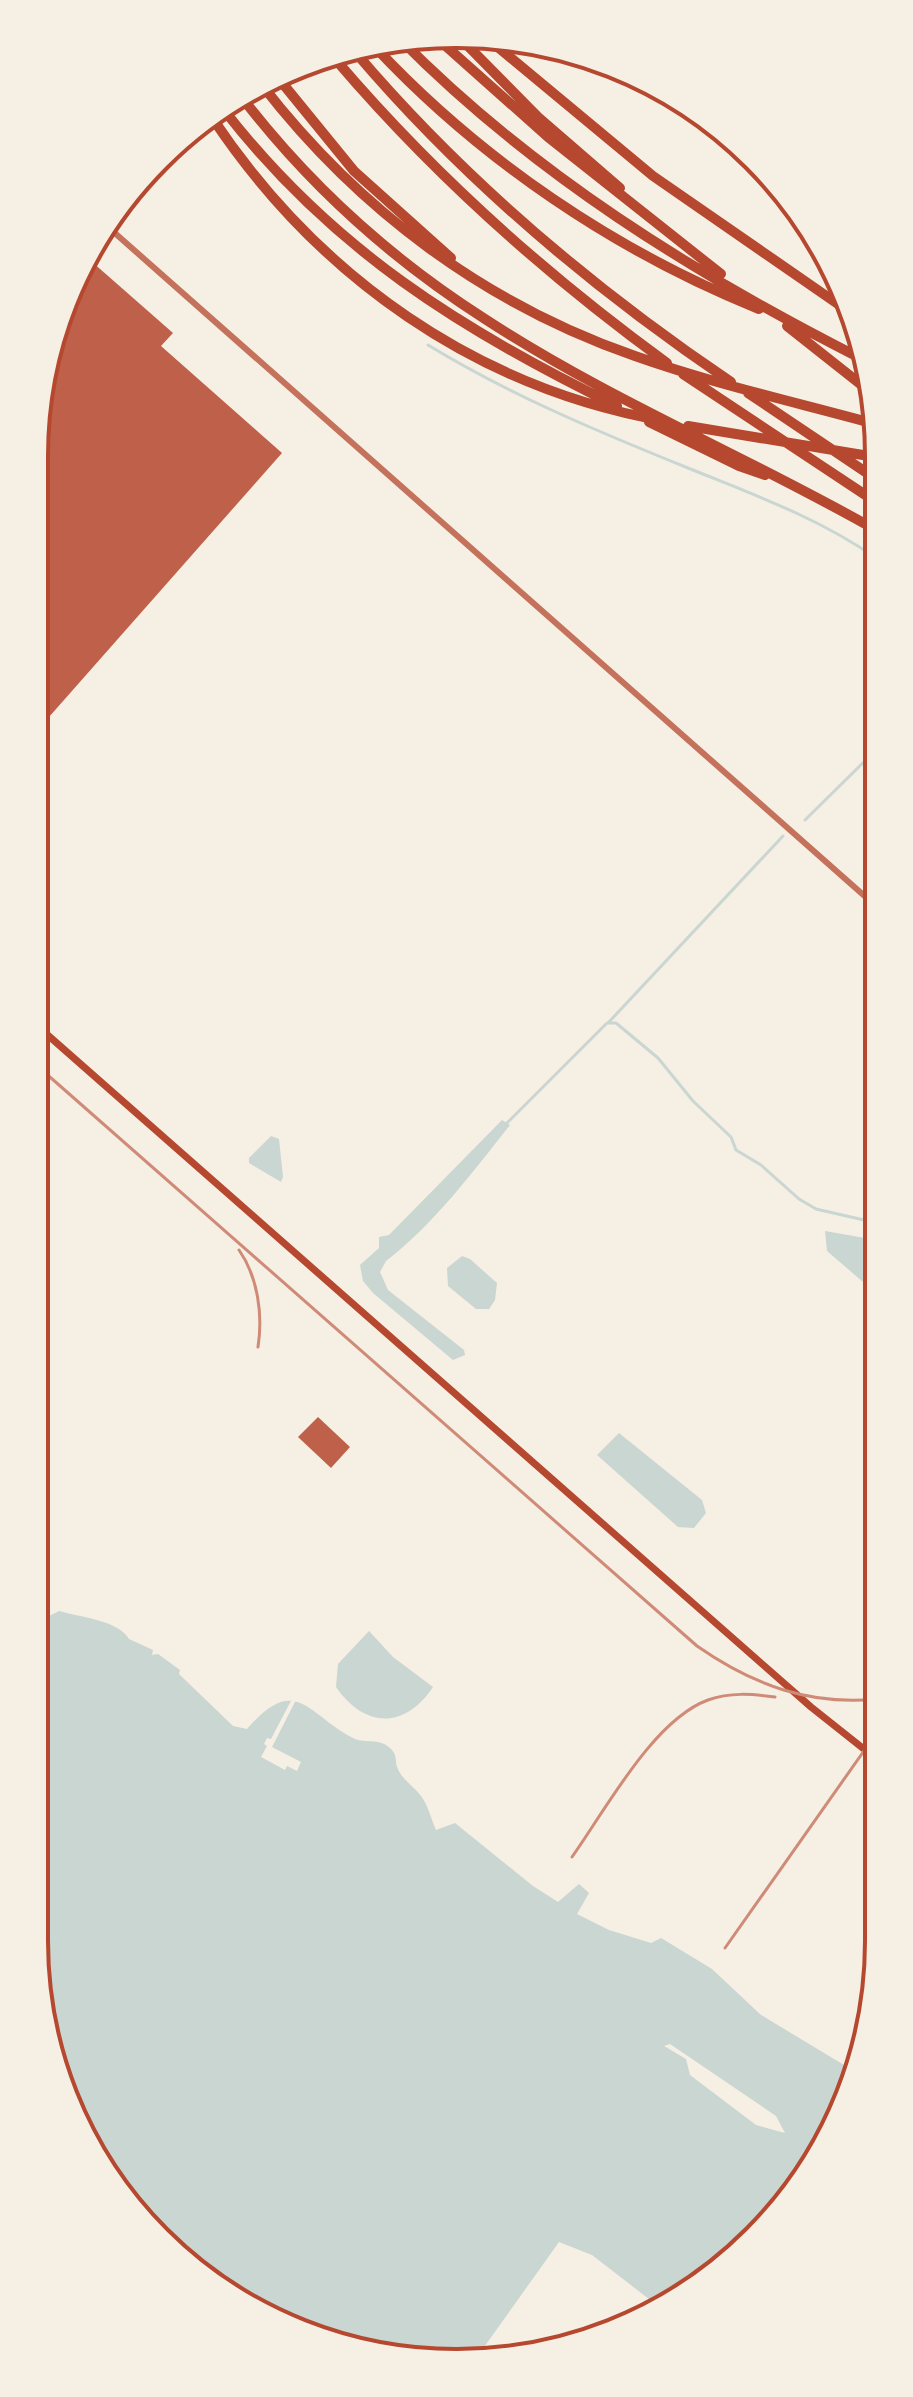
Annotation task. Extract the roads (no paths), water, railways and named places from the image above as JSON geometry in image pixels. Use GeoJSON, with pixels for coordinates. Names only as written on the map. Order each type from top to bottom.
{"type":"FeatureCollection","features":[{"type":"Feature","properties":{"kind":"highway"},"geometry":{"type":"LineString","coordinates":[[448,48],[514,109],[597,172]]}},
{"type":"Feature","properties":{"kind":"highway"},"geometry":{"type":"LineString","coordinates":[[470,49],[538,117],[645,214],[858,382]]}},
{"type":"Feature","properties":{"kind":"highway"},"geometry":{"type":"LineString","coordinates":[[412,50],[484,117],[568,183],[783,318]]}},
{"type":"Feature","properties":{"kind":"highway"},"geometry":{"type":"LineString","coordinates":[[502,50],[653,176],[835,302]]}},
{"type":"Feature","properties":{"kind":"highway"},"geometry":{"type":"LineString","coordinates":[[383,55],[454,124],[549,196],[689,277],[783,318],[852,354]]}},
{"type":"Feature","properties":{"kind":"highway"},"geometry":{"type":"LineString","coordinates":[[362,59],[458,163],[579,271],[684,350],[865,472]]}},
{"type":"Feature","properties":{"kind":"highway"},"geometry":{"type":"LineString","coordinates":[[341,65],[458,191],[559,280],[675,369],[865,495]]}},
{"type":"Feature","properties":{"kind":"highway"},"geometry":{"type":"LineString","coordinates":[[285,86],[354,171],[470,275]]}},
{"type":"Feature","properties":{"kind":"highway"},"geometry":{"type":"LineString","coordinates":[[269,94],[314,148],[361,195],[422,246],[538,315],[633,356],[863,421]]}},
{"type":"Feature","properties":{"kind":"highway"},"geometry":{"type":"LineString","coordinates":[[248,105],[283,148],[344,211],[457,300],[561,364],[865,524]]}},
{"type":"Feature","properties":{"kind":"highway"},"geometry":{"type":"LineString","coordinates":[[230,117],[269,165],[322,219],[380,268],[436,307],[504,349],[586,391],[739,466],[794,485]]}},
{"type":"Feature","properties":{"kind":"highway"},"geometry":{"type":"LineString","coordinates":[[218,125],[283,212],[338,265],[389,305],[451,345],[520,379],[592,405],[644,418],[865,455]]}},
{"type":"Feature","properties":{"kind":"main road"},"geometry":{"type":"LineString","coordinates":[[48,1035],[805,1702],[865,1750]]}},
{"type":"Feature","properties":{"kind":"street"},"geometry":{"type":"LineString","coordinates":[[115,233],[865,896]]}},
{"type":"Feature","properties":{"kind":"waterway"},"geometry":{"type":"LineString","coordinates":[[428,345],[555,412],[761,497],[832,531],[865,551]]}},
{"type":"Feature","properties":{"kind":"waterway"},"geometry":{"type":"LineString","coordinates":[[805,820],[865,761]]}},
{"type":"Feature","properties":{"kind":"waterway"},"geometry":{"type":"LineString","coordinates":[[608,1023],[783,836]]}},
{"type":"Feature","properties":{"kind":"waterway"},"geometry":{"type":"LineString","coordinates":[[506,1124],[607,1023],[616,1023],[658,1058],[693,1101],[731,1137],[736,1150],[761,1165],[799,1199],[816,1209],[865,1220]]}},
{"type":"Feature","properties":{"kind":"railway"},"geometry":{"type":"LineString","coordinates":[[48,1075],[697,1646],[739,1672],[783,1690],[829,1699],[865,1700]]}},
{"type":"Feature","properties":{"kind":"railway"},"geometry":{"type":"LineString","coordinates":[[239,1250],[251,1272],[258,1297],[258,1347]]}},
{"type":"Feature","properties":{"kind":"railway"},"geometry":{"type":"LineString","coordinates":[[572,1857],[632,1769],[668,1726],[708,1700],[725,1696],[775,1697]]}},
{"type":"Feature","properties":{"kind":"railway"},"geometry":{"type":"LineString","coordinates":[[725,1948],[865,1749]]}}]}
